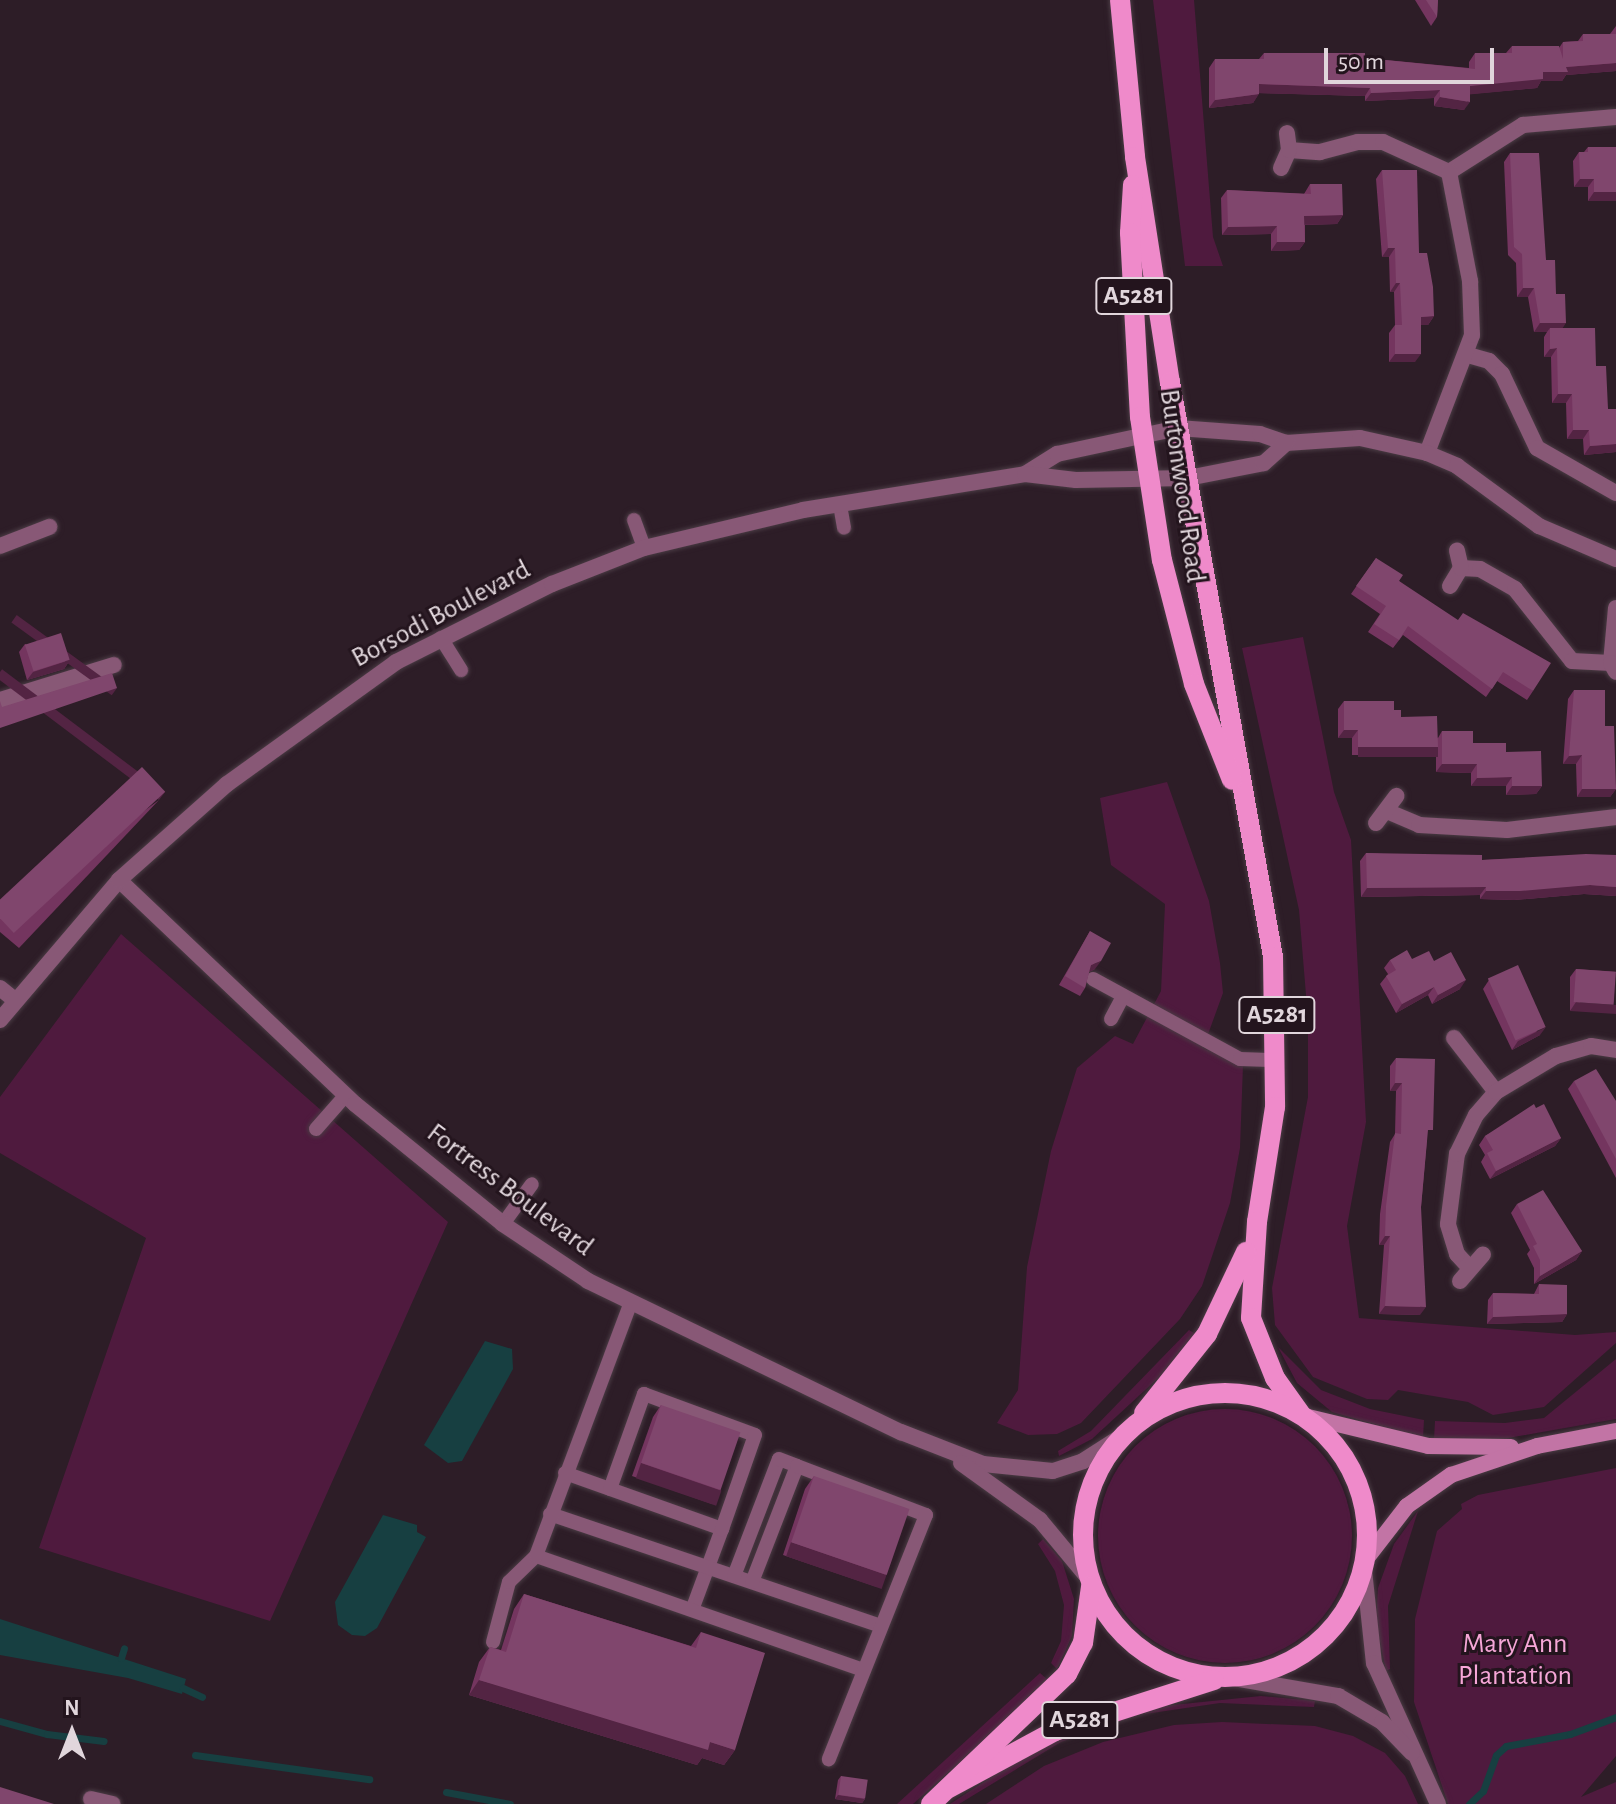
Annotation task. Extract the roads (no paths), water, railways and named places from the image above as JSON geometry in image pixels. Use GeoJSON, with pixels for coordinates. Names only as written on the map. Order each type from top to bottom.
{"type":"FeatureCollection","features":[{"type":"Feature","properties":{"kind":"main road","name":"Burtonwood Road"},"geometry":{"type":"LineString","coordinates":[[1120,0],[1135,157],[1178,428],[1245,810],[1268,913],[1277,1060],[1275,1107],[1250,1275],[1253,1330],[1275,1378],[1302,1415]]}},
{"type":"Feature","properties":{"kind":"main road","name":"Burtonwood Road"},"geometry":{"type":"LineString","coordinates":[[1135,157],[1130,233],[1142,434],[1149,478],[1170,599],[1190,670],[1245,810]]}},
{"type":"Feature","properties":{"kind":"main road","name":"Burtonwood Road"},"geometry":{"type":"LineString","coordinates":[[1126,1432],[1207,1334],[1257,1222]]}},
{"type":"Feature","properties":{"kind":"main road","name":"A5281"},"geometry":{"type":"LineString","coordinates":[[931,1804],[1067,1674],[1083,1643],[1090,1582],[1083,1542],[1085,1505],[1098,1470],[1126,1432],[1172,1402],[1215,1392],[1259,1396],[1302,1415],[1335,1443],[1357,1478],[1367,1518],[1365,1565],[1350,1605],[1318,1642],[1264,1672],[1225,1677],[1065,1726],[949,1788]]}},
{"type":"Feature","properties":{"kind":"main road","name":"A5281"},"geometry":{"type":"LineString","coordinates":[[1090,1582],[1112,1622],[1142,1651],[1180,1670],[1225,1677]]}},
{"type":"Feature","properties":{"kind":"street"},"geometry":{"type":"LineString","coordinates":[[1449,172],[1523,125],[1616,117]]}},
{"type":"Feature","properties":{"kind":"street"},"geometry":{"type":"LineString","coordinates":[[1281,168],[1288,142],[1320,152],[1358,142],[1383,142],[1449,172]]}},
{"type":"Feature","properties":{"kind":"street"},"geometry":{"type":"LineString","coordinates":[[1427,453],[1468,355],[1471,296],[1449,172]]}},
{"type":"Feature","properties":{"kind":"street"},"geometry":{"type":"LineString","coordinates":[[1468,355],[1489,361],[1502,374],[1537,448],[1616,493]]}},
{"type":"Feature","properties":{"kind":"street","name":"Borsodi Boulevard"},"geometry":{"type":"LineString","coordinates":[[0,1020],[119,880],[292,733],[441,638],[552,584],[644,548],[735,524],[1025,474],[1076,480],[1188,478],[1264,463],[1286,443],[1260,434],[1178,428],[1057,454],[1025,474]]}},
{"type":"Feature","properties":{"kind":"street"},"geometry":{"type":"LineString","coordinates":[[1286,443],[1360,438],[1427,453],[1457,466],[1539,526],[1616,559]]}},
{"type":"Feature","properties":{"kind":"street"},"geometry":{"type":"LineString","coordinates":[[0,546],[49,527]]}},
{"type":"Feature","properties":{"kind":"street"},"geometry":{"type":"LineString","coordinates":[[1450,586],[1461,568],[1457,550]]}},
{"type":"Feature","properties":{"kind":"street"},"geometry":{"type":"LineString","coordinates":[[1461,568],[1480,569],[1515,589],[1572,661],[1614,668],[1616,608]]}},
{"type":"Feature","properties":{"kind":"street"},"geometry":{"type":"LineString","coordinates":[[0,700],[114,665]]}},
{"type":"Feature","properties":{"kind":"street"},"geometry":{"type":"LineString","coordinates":[[1396,796],[1382,817],[1419,825],[1507,830],[1616,817]]}},
{"type":"Feature","properties":{"kind":"street","name":"Fortress Boulevard"},"geometry":{"type":"LineString","coordinates":[[119,880],[346,1095],[503,1224],[630,1304],[934,1447],[983,1464],[1034,1473],[1065,1469],[1126,1432]]}},
{"type":"Feature","properties":{"kind":"street"},"geometry":{"type":"LineString","coordinates":[[0,988],[15,1000]]}},
{"type":"Feature","properties":{"kind":"street"},"geometry":{"type":"LineString","coordinates":[[1454,1038],[1496,1092]]}},
{"type":"Feature","properties":{"kind":"street"},"geometry":{"type":"LineString","coordinates":[[1483,1255],[1464,1273],[1448,1224],[1457,1154],[1476,1115],[1496,1092],[1576,1049],[1616,1050]]}},
{"type":"Feature","properties":{"kind":"street"},"geometry":{"type":"LineString","coordinates":[[1302,1415],[1428,1446],[1537,1446]]}},
{"type":"Feature","properties":{"kind":"street"},"geometry":{"type":"LineString","coordinates":[[1438,1804],[1374,1663],[1365,1565],[1407,1506],[1433,1486],[1468,1467],[1537,1446],[1616,1431]]}},
{"type":"Feature","properties":{"kind":"street","name":"Fortress Boulevard"},"geometry":{"type":"LineString","coordinates":[[934,1447],[1024,1506],[1090,1582]]}},
{"type":"Feature","properties":{"kind":"street"},"geometry":{"type":"LineString","coordinates":[[1225,1677],[1338,1696],[1382,1722],[1423,1767]]}},
{"type":"Feature","properties":{"kind":"street"},"geometry":{"type":"LineString","coordinates":[[91,1799],[112,1804]]}},
{"type":"Feature","properties":{"kind":"lane"},"geometry":{"type":"LineString","coordinates":[[840,505],[844,528]]}},
{"type":"Feature","properties":{"kind":"lane"},"geometry":{"type":"LineString","coordinates":[[634,520],[644,548]]}},
{"type":"Feature","properties":{"kind":"lane"},"geometry":{"type":"LineString","coordinates":[[441,638],[461,670]]}},
{"type":"Feature","properties":{"kind":"lane"},"geometry":{"type":"LineString","coordinates":[[1093,979],[1240,1059],[1277,1060]]}},
{"type":"Feature","properties":{"kind":"lane"},"geometry":{"type":"LineString","coordinates":[[1111,1019],[1123,996]]}},
{"type":"Feature","properties":{"kind":"lane"},"geometry":{"type":"LineString","coordinates":[[316,1129],[346,1095]]}},
{"type":"Feature","properties":{"kind":"lane"},"geometry":{"type":"LineString","coordinates":[[503,1224],[532,1184]]}},
{"type":"Feature","properties":{"kind":"lane"},"geometry":{"type":"LineString","coordinates":[[493,1642],[509,1582],[536,1556],[630,1304]]}},
{"type":"Feature","properties":{"kind":"lane"},"geometry":{"type":"LineString","coordinates":[[610,1489],[644,1394],[755,1435],[692,1610]]}},
{"type":"Feature","properties":{"kind":"lane"},"geometry":{"type":"LineString","coordinates":[[734,1576],[779,1459],[926,1515],[829,1759]]}},
{"type":"Feature","properties":{"kind":"lane"},"geometry":{"type":"LineString","coordinates":[[752,1582],[797,1466]]}},
{"type":"Feature","properties":{"kind":"lane"},"geometry":{"type":"LineString","coordinates":[[565,1473],[722,1529]]}},
{"type":"Feature","properties":{"kind":"lane"},"geometry":{"type":"LineString","coordinates":[[550,1514],[881,1626]]}},
{"type":"Feature","properties":{"kind":"lane"},"geometry":{"type":"LineString","coordinates":[[536,1556],[864,1670]]}},
{"type":"Feature","properties":{"kind":"waterway"},"geometry":{"type":"LineString","coordinates":[[121,1658],[124,1648]]}},
{"type":"Feature","properties":{"kind":"waterway"},"geometry":{"type":"LineString","coordinates":[[183,1688],[202,1697]]}},
{"type":"Feature","properties":{"kind":"waterway"},"geometry":{"type":"LineString","coordinates":[[1469,1804],[1483,1791],[1496,1755],[1506,1746],[1570,1734],[1616,1717]]}},
{"type":"Feature","properties":{"kind":"waterway"},"geometry":{"type":"LineString","coordinates":[[0,1721],[47,1734],[104,1741]]}},
{"type":"Feature","properties":{"kind":"waterway"},"geometry":{"type":"LineString","coordinates":[[195,1755],[369,1779]]}},
{"type":"Feature","properties":{"kind":"waterway"},"geometry":{"type":"LineString","coordinates":[[446,1792],[510,1804]]}},
{"type":"Feature","properties":{"kind":"park label","name":"Mary Ann Plantation"},"geometry":{"type":"Point","coordinates":[1515,1660]}}]}
